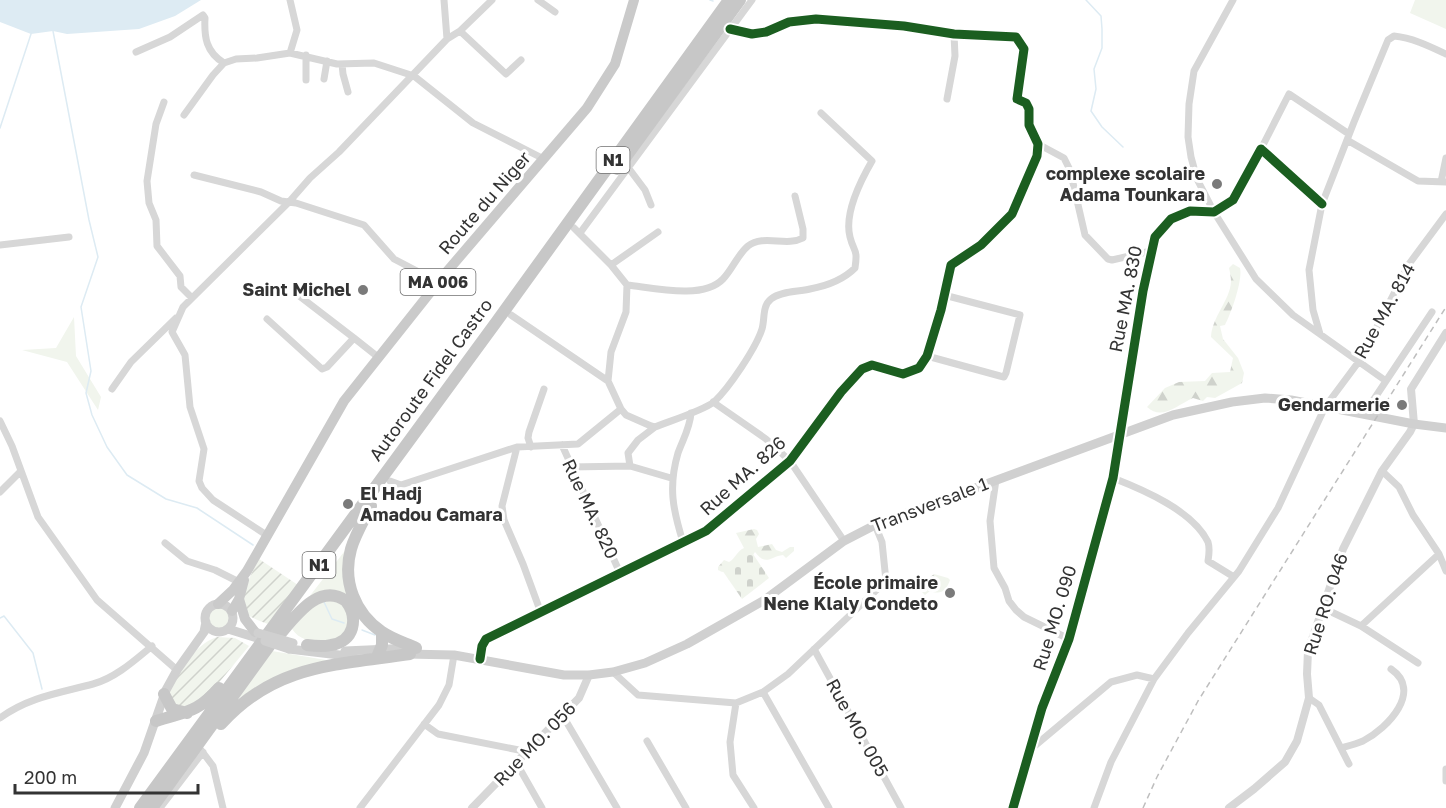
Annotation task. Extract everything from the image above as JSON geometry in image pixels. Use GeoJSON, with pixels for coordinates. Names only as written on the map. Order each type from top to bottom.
{"type":"FeatureCollection","features":[{"type":"Feature","properties":{"kind":"highway","name":"Autoroute Fidel Castro"},"geometry":{"type":"LineString","coordinates":[[140,808],[729,0]]}},
{"type":"Feature","properties":{"kind":"highway","name":"Autoroute Fidel Castro"},"geometry":{"type":"LineString","coordinates":[[152,808],[370,506],[511,315],[577,231],[740,0]]}},
{"type":"Feature","properties":{"kind":"highway"},"geometry":{"type":"LineString","coordinates":[[370,506],[352,548],[349,585],[358,607],[367,620],[413,651]]}},
{"type":"Feature","properties":{"kind":"highway"},"geometry":{"type":"LineString","coordinates":[[266,651],[316,599],[331,595],[346,601],[354,618],[352,630],[345,640],[332,645],[306,645]]}},
{"type":"Feature","properties":{"kind":"highway"},"geometry":{"type":"LineString","coordinates":[[156,721],[188,713],[210,698],[272,629]]}},
{"type":"Feature","properties":{"kind":"highway"},"geometry":{"type":"LineString","coordinates":[[379,653],[382,632]]}},
{"type":"Feature","properties":{"kind":"highway"},"geometry":{"type":"LineString","coordinates":[[187,759],[201,750],[235,709],[252,696],[286,677],[318,667],[413,651]]}},
{"type":"Feature","properties":{"kind":"highway"},"geometry":{"type":"LineString","coordinates":[[164,694],[172,709],[188,713]]}},
{"type":"Feature","properties":{"kind":"main road","name":"Route du Niger"},"geometry":{"type":"LineString","coordinates":[[218,604],[247,571],[344,401],[438,282],[576,123],[607,80],[615,64],[634,0]]}},
{"type":"Feature","properties":{"kind":"main road","name":"Transversale 1"},"geometry":{"type":"LineString","coordinates":[[291,646],[306,645],[348,652],[437,653],[564,675],[613,672],[645,663],[687,644],[753,606],[844,541],[875,525],[1173,415],[1232,402],[1265,398],[1291,400],[1446,428]]}},
{"type":"Feature","properties":{"kind":"main road","name":"Route du Niger"},"geometry":{"type":"LineString","coordinates":[[231,621],[247,571]]}},
{"type":"Feature","properties":{"kind":"main road"},"geometry":{"type":"LineString","coordinates":[[239,599],[245,619],[257,634]]}},
{"type":"Feature","properties":{"kind":"main road"},"geometry":{"type":"LineString","coordinates":[[116,808],[135,773],[164,694],[177,670],[204,632],[207,610],[218,604],[226,605],[231,621],[199,640]]}},
{"type":"Feature","properties":{"kind":"main road","name":"Transversale 1"},"geometry":{"type":"LineString","coordinates":[[231,621],[257,634],[291,646],[347,658],[379,653]]}},
{"type":"Feature","properties":{"kind":"main road"},"geometry":{"type":"LineString","coordinates":[[206,622],[215,631]]}},
{"type":"Feature","properties":{"kind":"street"},"geometry":{"type":"LineString","coordinates":[[290,0],[297,30],[290,53]]}},
{"type":"Feature","properties":{"kind":"street"},"geometry":{"type":"LineString","coordinates":[[444,0],[447,39]]}},
{"type":"Feature","properties":{"kind":"street"},"geometry":{"type":"LineString","coordinates":[[268,536],[213,500],[202,488],[200,481],[204,449],[190,407],[185,355],[172,332],[183,307],[290,202],[310,178],[339,152],[447,39],[460,31],[492,0]]}},
{"type":"Feature","properties":{"kind":"street"},"geometry":{"type":"LineString","coordinates":[[538,0],[555,12]]}},
{"type":"Feature","properties":{"kind":"street"},"geometry":{"type":"LineString","coordinates":[[655,427],[626,415],[608,381],[611,352],[626,312],[627,285],[611,265],[577,231],[752,0]]}},
{"type":"Feature","properties":{"kind":"street"},"geometry":{"type":"LineString","coordinates":[[1233,0],[1194,71],[1189,104],[1191,158],[1197,179],[1214,212],[1256,279],[1293,315],[1360,360],[1386,381]]}},
{"type":"Feature","properties":{"kind":"street"},"geometry":{"type":"LineString","coordinates":[[136,52],[170,37],[203,15],[207,45],[215,57],[224,63]]}},
{"type":"Feature","properties":{"kind":"street"},"geometry":{"type":"LineString","coordinates":[[730,29],[752,34],[766,32],[789,22],[816,19],[904,26],[954,34],[1016,37],[1021,42],[1024,56],[1017,99],[1026,103],[1029,109],[1029,125],[1038,144],[1037,156],[1012,214],[981,245],[951,265],[927,356],[1004,377],[1020,315],[944,295]]}},
{"type":"Feature","properties":{"kind":"street"},"geometry":{"type":"LineString","coordinates":[[460,31],[506,74],[521,60]]}},
{"type":"Feature","properties":{"kind":"street"},"geometry":{"type":"LineString","coordinates":[[947,99],[955,56],[954,34]]}},
{"type":"Feature","properties":{"kind":"street"},"geometry":{"type":"LineString","coordinates":[[1320,334],[1313,310],[1309,270],[1322,204],[1389,40],[1394,36],[1405,37],[1446,54]]}},
{"type":"Feature","properties":{"kind":"street"},"geometry":{"type":"LineString","coordinates":[[184,115],[224,63],[236,59],[290,53],[306,55],[327,62],[374,63],[414,75],[473,123],[544,159]]}},
{"type":"Feature","properties":{"kind":"street"},"geometry":{"type":"LineString","coordinates":[[306,55],[306,80]]}},
{"type":"Feature","properties":{"kind":"street"},"geometry":{"type":"LineString","coordinates":[[324,79],[327,62]]}},
{"type":"Feature","properties":{"kind":"street"},"geometry":{"type":"LineString","coordinates":[[342,63],[348,92]]}},
{"type":"Feature","properties":{"kind":"street"},"geometry":{"type":"LineString","coordinates":[[1214,212],[1233,200],[1289,94],[1318,111],[1348,137],[1418,182],[1444,182],[1446,158]]}},
{"type":"Feature","properties":{"kind":"street"},"geometry":{"type":"LineString","coordinates":[[164,102],[156,124],[147,181],[149,203],[156,220],[157,246],[180,276],[181,287],[192,298]]}},
{"type":"Feature","properties":{"kind":"street"},"geometry":{"type":"LineString","coordinates":[[630,466],[628,453],[638,440],[655,427],[713,402],[753,349],[762,329],[766,305],[771,299],[780,294],[812,289],[833,282],[855,268],[857,254],[849,236],[849,226],[854,198],[872,161],[821,113]]}},
{"type":"Feature","properties":{"kind":"street"},"geometry":{"type":"LineString","coordinates":[[1038,144],[1064,158],[1070,170],[1085,235],[1108,259],[1151,251]]}},
{"type":"Feature","properties":{"kind":"street"},"geometry":{"type":"LineString","coordinates":[[1261,149],[1322,204]]}},
{"type":"Feature","properties":{"kind":"street"},"geometry":{"type":"LineString","coordinates":[[627,166],[645,190],[651,205]]}},
{"type":"Feature","properties":{"kind":"street"},"geometry":{"type":"LineString","coordinates":[[194,175],[261,192],[281,201],[364,225],[394,259],[438,282]]}},
{"type":"Feature","properties":{"kind":"street"},"geometry":{"type":"LineString","coordinates":[[627,285],[682,292],[710,289],[722,280],[748,246],[761,240],[797,241],[803,238],[795,196]]}},
{"type":"Feature","properties":{"kind":"street","name":"Rue MA. 830"},"geometry":{"type":"LineString","coordinates":[[1119,435],[1155,237],[1171,219],[1190,211],[1214,212]]}},
{"type":"Feature","properties":{"kind":"street","name":"Rue MA. 814"},"geometry":{"type":"LineString","coordinates":[[1094,808],[1111,762],[1154,679],[1188,633],[1234,578],[1278,508],[1325,407],[1360,360],[1409,264],[1446,214]]}},
{"type":"Feature","properties":{"kind":"street"},"geometry":{"type":"LineString","coordinates":[[611,265],[658,232]]}},
{"type":"Feature","properties":{"kind":"street"},"geometry":{"type":"LineString","coordinates":[[0,245],[69,237]]}},
{"type":"Feature","properties":{"kind":"street"},"geometry":{"type":"LineString","coordinates":[[298,294],[378,357]]}},
{"type":"Feature","properties":{"kind":"street"},"geometry":{"type":"LineString","coordinates":[[1364,414],[1432,312]]}},
{"type":"Feature","properties":{"kind":"street"},"geometry":{"type":"LineString","coordinates":[[112,388],[131,362],[180,314]]}},
{"type":"Feature","properties":{"kind":"street"},"geometry":{"type":"LineString","coordinates":[[511,315],[608,381]]}},
{"type":"Feature","properties":{"kind":"street"},"geometry":{"type":"LineString","coordinates":[[267,319],[322,369],[327,368],[354,338]]}},
{"type":"Feature","properties":{"kind":"street"},"geometry":{"type":"LineString","coordinates":[[1414,424],[1411,389],[1446,333]]}},
{"type":"Feature","properties":{"kind":"street","name":"Rue MA. 826"},"geometry":{"type":"LineString","coordinates":[[480,659],[482,646],[486,639],[706,531],[790,461],[841,392],[862,369],[872,364],[903,374],[919,368],[927,356]]}},
{"type":"Feature","properties":{"kind":"street"},"geometry":{"type":"LineString","coordinates":[[531,447],[529,432],[544,389]]}},
{"type":"Feature","properties":{"kind":"street"},"geometry":{"type":"LineString","coordinates":[[713,402],[766,439],[790,461],[844,541]]}},
{"type":"Feature","properties":{"kind":"street"},"geometry":{"type":"LineString","coordinates":[[390,481],[401,485],[517,447],[578,444],[621,409]]}},
{"type":"Feature","properties":{"kind":"street"},"geometry":{"type":"LineString","coordinates":[[683,542],[674,516],[671,478],[690,424],[691,413]]}},
{"type":"Feature","properties":{"kind":"street"},"geometry":{"type":"LineString","coordinates":[[0,421],[12,446],[38,518],[51,533],[86,587],[97,600],[177,670]]}},
{"type":"Feature","properties":{"kind":"street","name":"Rue RO. 046"},"geometry":{"type":"LineString","coordinates":[[1229,808],[1285,762],[1297,741],[1310,698],[1307,674],[1308,651],[1343,549],[1382,471],[1414,424]]}},
{"type":"Feature","properties":{"kind":"street","name":"Rue MO. 090"},"geometry":{"type":"LineString","coordinates":[[1013,808],[1042,708],[1069,639],[1113,478],[1119,435]]}},
{"type":"Feature","properties":{"kind":"street","name":"Rue MA. 820"},"geometry":{"type":"LineString","coordinates":[[562,445],[620,573]]}},
{"type":"Feature","properties":{"kind":"street"},"geometry":{"type":"LineString","coordinates":[[517,447],[502,506],[504,520],[541,613]]}},
{"type":"Feature","properties":{"kind":"street"},"geometry":{"type":"LineString","coordinates":[[570,467],[630,466],[671,478]]}},
{"type":"Feature","properties":{"kind":"street"},"geometry":{"type":"LineString","coordinates":[[1382,471],[1399,487],[1413,515],[1439,554],[1446,571]]}},
{"type":"Feature","properties":{"kind":"street"},"geometry":{"type":"LineString","coordinates":[[0,492],[20,472]]}},
{"type":"Feature","properties":{"kind":"street"},"geometry":{"type":"LineString","coordinates":[[1113,478],[1182,512],[1200,530],[1209,545],[1208,561],[1234,578]]}},
{"type":"Feature","properties":{"kind":"street"},"geometry":{"type":"LineString","coordinates":[[996,480],[990,521],[994,568],[1009,601],[1024,617],[1069,639]]}},
{"type":"Feature","properties":{"kind":"street"},"geometry":{"type":"LineString","coordinates":[[613,672],[638,695],[736,703],[764,692],[788,674],[886,582],[882,542],[875,525]]}},
{"type":"Feature","properties":{"kind":"street"},"geometry":{"type":"LineString","coordinates":[[165,543],[188,561],[215,570],[239,582]]}},
{"type":"Feature","properties":{"kind":"street"},"geometry":{"type":"LineString","coordinates":[[1360,626],[1439,554]]}},
{"type":"Feature","properties":{"kind":"street"},"geometry":{"type":"LineString","coordinates":[[1323,608],[1360,626],[1418,663]]}},
{"type":"Feature","properties":{"kind":"street"},"geometry":{"type":"LineString","coordinates":[[0,718],[18,707],[47,695],[94,684],[125,669],[152,646]]}},
{"type":"Feature","properties":{"kind":"street","name":"Rue MO. 005"},"geometry":{"type":"LineString","coordinates":[[814,649],[901,808]]}},
{"type":"Feature","properties":{"kind":"street"},"geometry":{"type":"LineString","coordinates":[[360,808],[439,705],[447,691],[454,655]]}},
{"type":"Feature","properties":{"kind":"street"},"geometry":{"type":"LineString","coordinates":[[1341,748],[1369,737],[1394,714],[1404,699],[1405,686],[1400,675],[1391,669]]}},
{"type":"Feature","properties":{"kind":"street","name":"Rue MO. 056"},"geometry":{"type":"LineString","coordinates":[[472,808],[579,698],[589,675]]}},
{"type":"Feature","properties":{"kind":"street"},"geometry":{"type":"LineString","coordinates":[[1031,749],[1111,682],[1137,675],[1154,679]]}},
{"type":"Feature","properties":{"kind":"street"},"geometry":{"type":"LineString","coordinates":[[764,692],[829,808]]}},
{"type":"Feature","properties":{"kind":"street"},"geometry":{"type":"LineString","coordinates":[[1310,698],[1319,705],[1349,764]]}},
{"type":"Feature","properties":{"kind":"street"},"geometry":{"type":"LineString","coordinates":[[736,703],[730,742],[733,775],[754,808]]}},
{"type":"Feature","properties":{"kind":"street"},"geometry":{"type":"LineString","coordinates":[[563,716],[617,808]]}},
{"type":"Feature","properties":{"kind":"street"},"geometry":{"type":"LineString","coordinates":[[424,724],[438,735],[524,751],[530,750]]}},
{"type":"Feature","properties":{"kind":"street"},"geometry":{"type":"LineString","coordinates":[[646,741],[686,808]]}},
{"type":"Feature","properties":{"kind":"street"},"geometry":{"type":"LineString","coordinates":[[160,808],[201,750],[213,766],[223,808]]}},
{"type":"Feature","properties":{"kind":"street"},"geometry":{"type":"LineString","coordinates":[[517,764],[542,808]]}},
{"type":"Feature","properties":{"kind":"street"},"geometry":{"type":"LineString","coordinates":[[1446,769],[1446,781]]}},
{"type":"Feature","properties":{"kind":"green space"},"geometry":{"type":"Polygon","coordinates":[[[1415,0],[1446,0],[1446,29],[1410,13],[1415,0]]]}},
{"type":"Feature","properties":{"kind":"green space"},"geometry":{"type":"Polygon","coordinates":[[[1233,264],[1240,268],[1238,288],[1225,325],[1220,326],[1223,339],[1238,358],[1244,373],[1242,383],[1215,398],[1207,397],[1203,401],[1193,398],[1164,412],[1153,411],[1147,407],[1165,388],[1179,382],[1205,381],[1212,373],[1230,372],[1233,358],[1211,337],[1214,322],[1230,289],[1229,268],[1233,264]]]}},
{"type":"Feature","properties":{"kind":"green space"},"geometry":{"type":"Polygon","coordinates":[[[74,317],[76,356],[101,397],[98,410],[67,362],[22,350],[56,348],[74,317]]]}},
{"type":"Feature","properties":{"kind":"green space"},"geometry":{"type":"Polygon","coordinates":[[[754,529],[759,534],[756,539],[758,547],[772,544],[776,550],[782,552],[790,547],[794,547],[794,551],[786,558],[783,555],[769,560],[762,559],[755,552],[751,558],[726,571],[718,570],[724,560],[729,562],[744,548],[736,533],[754,529]]]}},
{"type":"Feature","properties":{"kind":"green space"},"geometry":{"type":"Polygon","coordinates":[[[347,548],[351,602],[309,597],[347,548]]]}},
{"type":"Feature","properties":{"kind":"green space"},"geometry":{"type":"Polygon","coordinates":[[[749,548],[769,578],[742,599],[722,570],[749,548]]]}},
{"type":"Feature","properties":{"kind":"green space"},"geometry":{"type":"Polygon","coordinates":[[[259,559],[298,585],[268,624],[251,617],[243,608],[246,586],[259,559]]]}},
{"type":"Feature","properties":{"kind":"green space"},"geometry":{"type":"Polygon","coordinates":[[[934,574],[950,580],[943,591],[937,593],[930,591],[925,595],[919,580],[929,578],[934,574]]]}},
{"type":"Feature","properties":{"kind":"green space"},"geometry":{"type":"Polygon","coordinates":[[[325,597],[348,607],[349,628],[336,641],[311,641],[296,634],[292,629],[314,604],[325,597]]]}},
{"type":"Feature","properties":{"kind":"green space"},"geometry":{"type":"Polygon","coordinates":[[[216,607],[224,607],[231,614],[231,622],[224,629],[216,629],[209,622],[209,614],[216,607]]]}},
{"type":"Feature","properties":{"kind":"green space"},"geometry":{"type":"Polygon","coordinates":[[[217,637],[235,638],[249,646],[208,696],[197,705],[178,709],[167,692],[194,653],[217,637]]]}},
{"type":"Feature","properties":{"kind":"green space"},"geometry":{"type":"Polygon","coordinates":[[[272,651],[332,661],[304,667],[268,681],[233,703],[272,651]]]}},
{"type":"Feature","properties":{"kind":"shaded area"},"geometry":{"type":"Polygon","coordinates":[[[0,0],[201,0],[175,16],[139,29],[67,34],[53,31],[31,34],[0,22],[0,0]]]}},
{"type":"Feature","properties":{"kind":"waterway"},"geometry":{"type":"LineString","coordinates":[[1086,0],[1101,16],[1102,29],[1102,48],[1094,69],[1096,89],[1091,111],[1102,127],[1123,147]]}},
{"type":"Feature","properties":{"kind":"waterway"},"geometry":{"type":"LineString","coordinates":[[53,31],[98,257],[81,307],[91,371],[86,393],[92,415],[107,447],[127,475],[166,499],[197,508],[253,545]]}},
{"type":"Feature","properties":{"kind":"waterway"},"geometry":{"type":"LineString","coordinates":[[0,128],[31,34]]}},
{"type":"Feature","properties":{"kind":"waterway"},"geometry":{"type":"LineString","coordinates":[[324,602],[332,619],[344,623]]}},
{"type":"Feature","properties":{"kind":"waterway"},"geometry":{"type":"LineString","coordinates":[[0,618],[4,616],[33,653],[42,689]]}},
{"type":"Feature","properties":{"kind":"waterway"},"geometry":{"type":"LineString","coordinates":[[362,630],[375,635]]}},
{"type":"Feature","properties":{"kind":"railway"},"geometry":{"type":"LineString","coordinates":[[1143,808],[1198,701],[1446,307]]}},
{"type":"Feature","properties":{"kind":"cycle path"},"geometry":{"type":"LineString","coordinates":[[480,659],[482,646],[486,639],[706,531],[790,461],[841,392],[862,369],[872,365],[903,374],[919,368],[927,356],[941,310],[951,265],[981,245],[1012,214],[1037,156],[1038,144],[1029,125],[1029,109],[1026,103],[1017,99],[1024,49],[1016,37],[954,34],[904,26],[816,19],[789,22],[766,32],[752,34],[730,29]]}},
{"type":"Feature","properties":{"kind":"cycle path"},"geometry":{"type":"LineString","coordinates":[[1013,808],[1042,708],[1069,639],[1113,478],[1143,291],[1155,237],[1171,219],[1190,211],[1214,212],[1233,200],[1261,149],[1322,204]]}},
{"type":"Feature","properties":{"kind":"place","name":"complexe scolaire Adama Tounkara"},"geometry":{"type":"Point","coordinates":[1217,184]}},
{"type":"Feature","properties":{"kind":"place","name":"Saint Michel"},"geometry":{"type":"Point","coordinates":[363,290]}},
{"type":"Feature","properties":{"kind":"place","name":"Gendarmerie"},"geometry":{"type":"Point","coordinates":[1402,405]}},
{"type":"Feature","properties":{"kind":"place","name":"El Hadj Amadou Camara"},"geometry":{"type":"Point","coordinates":[348,504]}},
{"type":"Feature","properties":{"kind":"place","name":"École primaire Nene Klaly Condeto"},"geometry":{"type":"Point","coordinates":[950,593]}}]}
